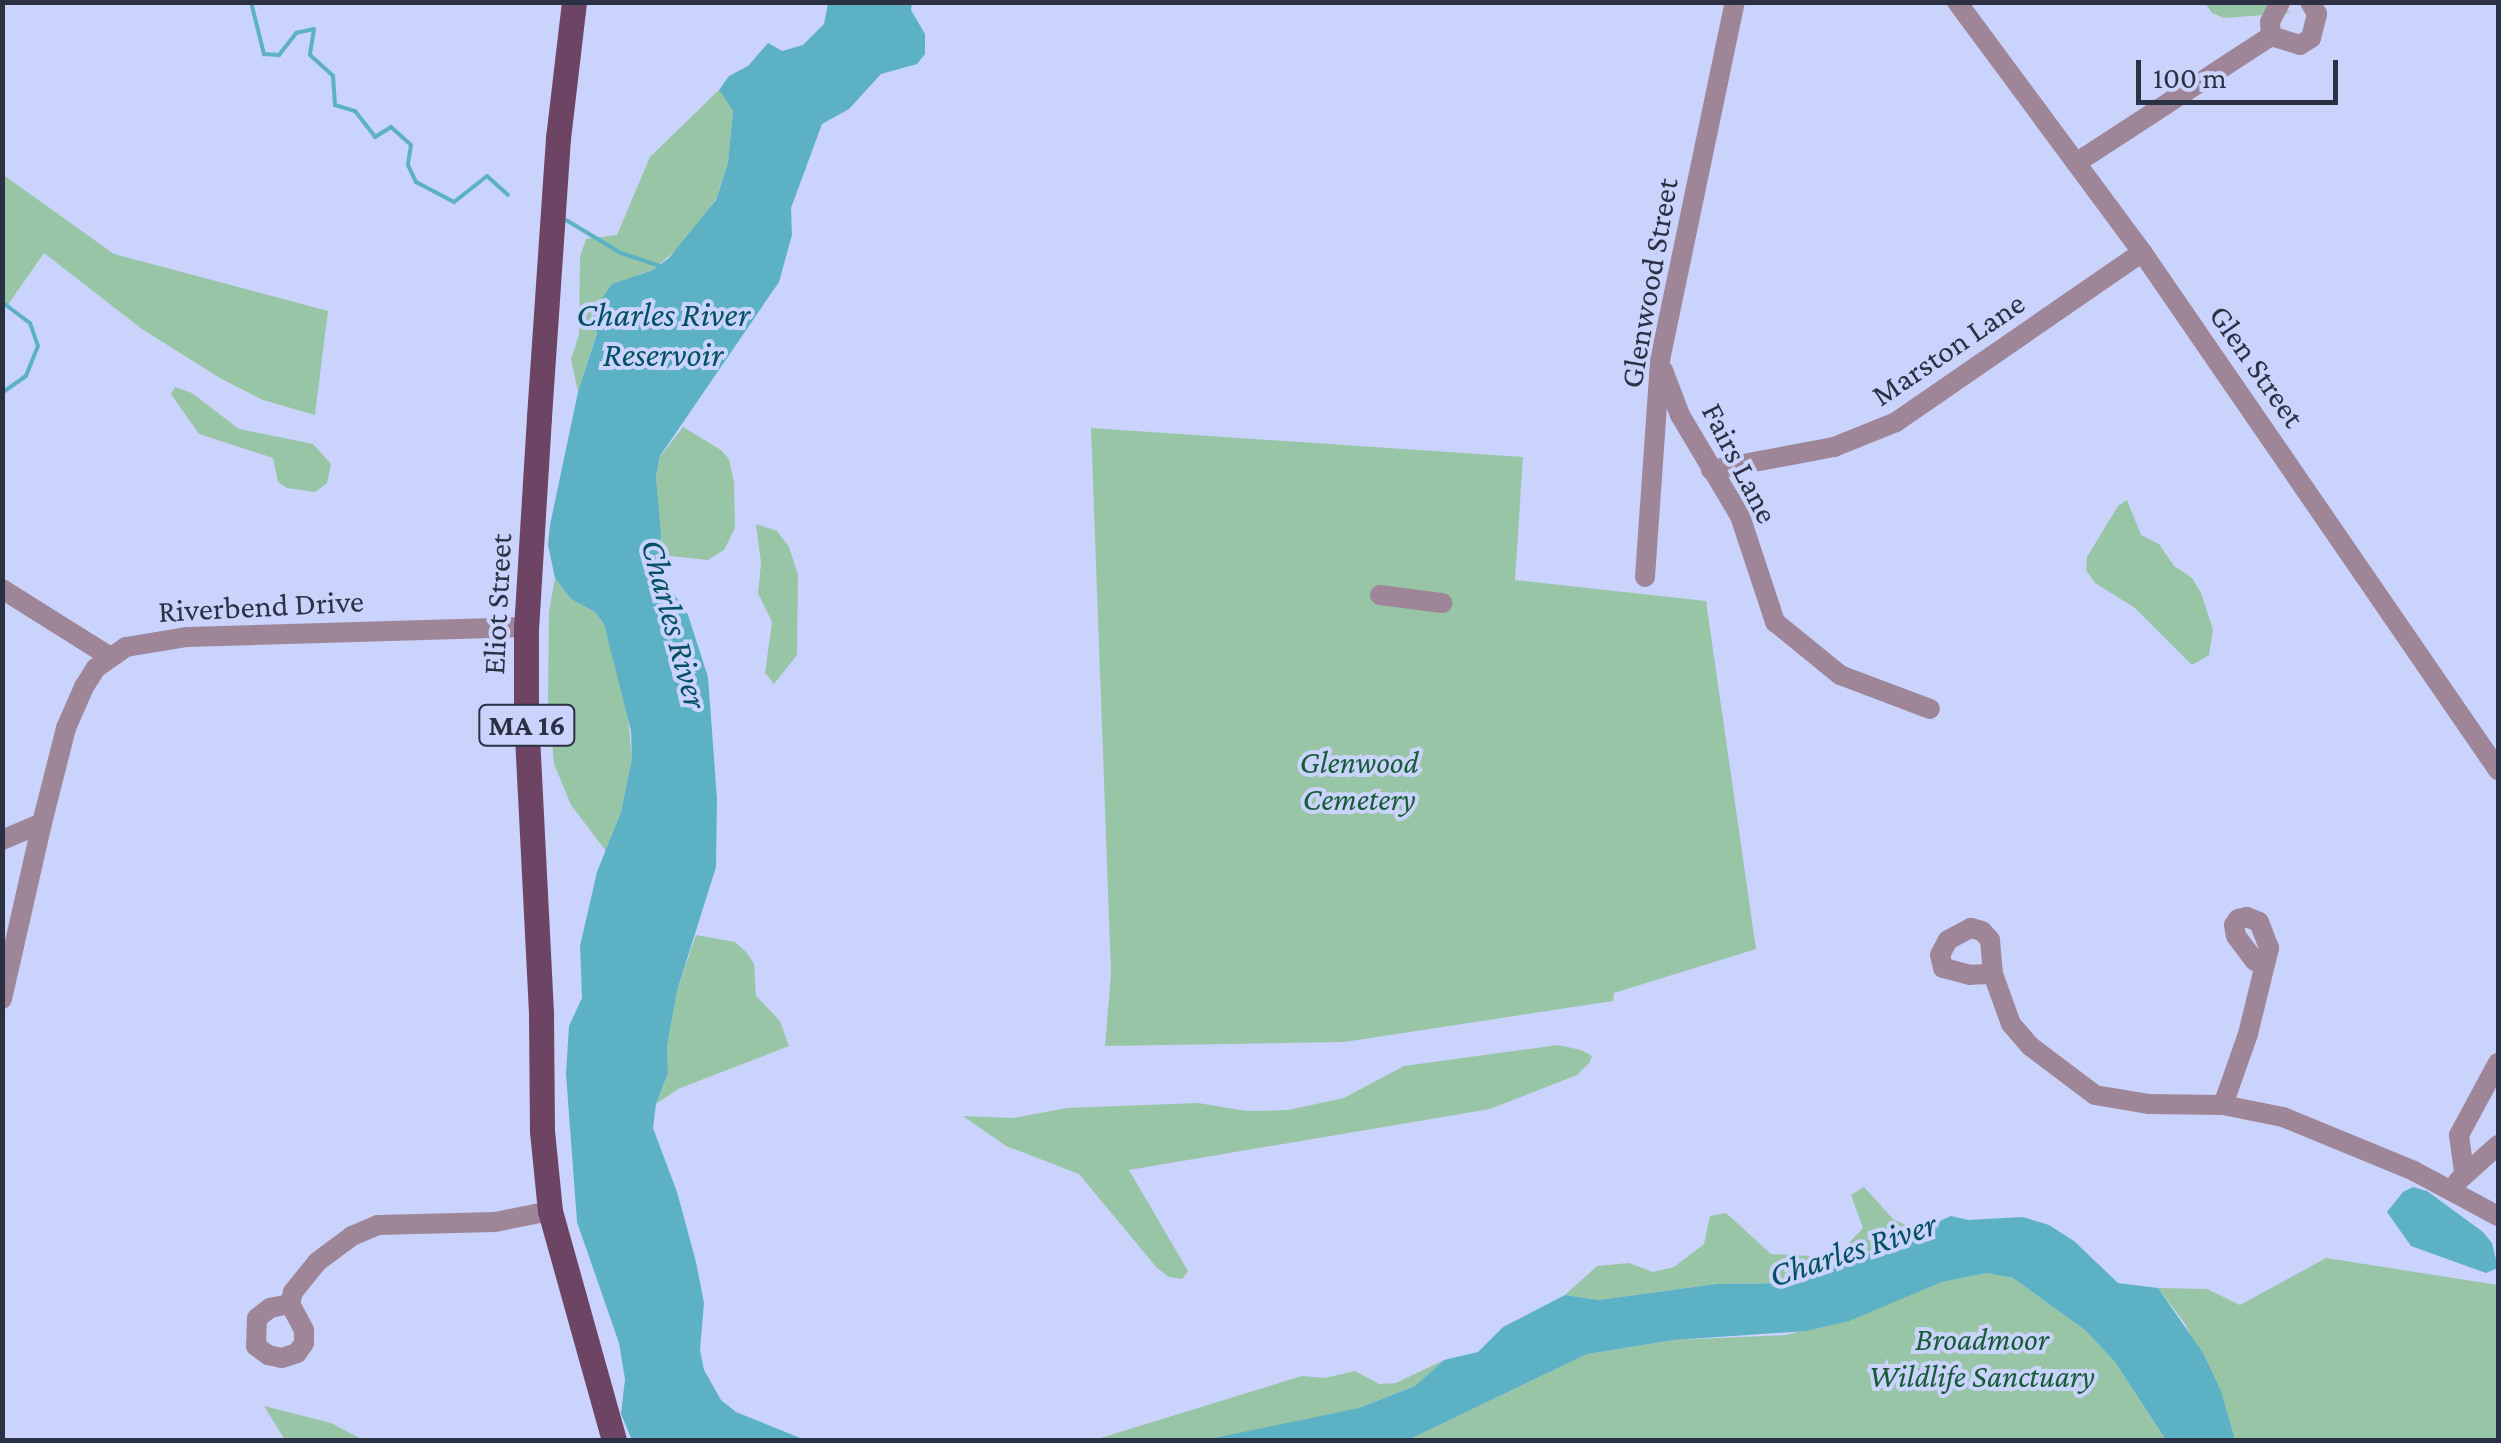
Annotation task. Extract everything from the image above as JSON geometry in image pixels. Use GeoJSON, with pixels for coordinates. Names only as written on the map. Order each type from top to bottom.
{"type":"FeatureCollection","features":[{"type":"Feature","properties":{"kind":"main road","name":"Eliot Street"},"geometry":{"type":"LineString","coordinates":[[574,2],[556,170],[526,627],[542,1131],[550,1211],[614,1440]]}},
{"type":"Feature","properties":{"kind":"street","name":"Glenwood Street"},"geometry":{"type":"LineString","coordinates":[[1646,577],[1660,360],[1735,2]]}},
{"type":"Feature","properties":{"kind":"street","name":"Glen Street"},"geometry":{"type":"LineString","coordinates":[[1957,2],[2142,252],[2498,770]]}},
{"type":"Feature","properties":{"kind":"street"},"geometry":{"type":"LineString","coordinates":[[2271,36],[2272,11],[2280,2]]}},
{"type":"Feature","properties":{"kind":"street"},"geometry":{"type":"LineString","coordinates":[[2271,36],[2300,45],[2311,38],[2317,14],[2310,2]]}},
{"type":"Feature","properties":{"kind":"street"},"geometry":{"type":"LineString","coordinates":[[2076,163],[2271,36]]}},
{"type":"Feature","properties":{"kind":"street","name":"Marston Lane"},"geometry":{"type":"LineString","coordinates":[[1711,470],[1834,447],[1896,422],[2142,252]]}},
{"type":"Feature","properties":{"kind":"street","name":"Fairs Lane"},"geometry":{"type":"LineString","coordinates":[[1660,360],[1680,415],[1740,516],[1762,595],[1774,622],[1840,674],[1930,709]]}},
{"type":"Feature","properties":{"kind":"street"},"geometry":{"type":"LineString","coordinates":[[2,590],[109,656],[84,688],[66,728],[2,999]]}},
{"type":"Feature","properties":{"kind":"street"},"geometry":{"type":"LineString","coordinates":[[1380,595],[1442,603]]}},
{"type":"Feature","properties":{"kind":"street","name":"Riverbend Drive"},"geometry":{"type":"LineString","coordinates":[[109,656],[149,640],[186,637],[526,627]]}},
{"type":"Feature","properties":{"kind":"street"},"geometry":{"type":"LineString","coordinates":[[2,840],[42,824]]}},
{"type":"Feature","properties":{"kind":"street"},"geometry":{"type":"LineString","coordinates":[[2223,1105],[2248,1034],[2265,962]]}},
{"type":"Feature","properties":{"kind":"street"},"geometry":{"type":"LineString","coordinates":[[1992,974],[2011,1024],[2030,1046],[2096,1095],[2149,1104],[2223,1105],[2283,1117],[2352,1143],[2498,1216]]}},
{"type":"Feature","properties":{"kind":"street"},"geometry":{"type":"LineString","coordinates":[[2464,1171],[2459,1136],[2498,1063]]}},
{"type":"Feature","properties":{"kind":"street"},"geometry":{"type":"LineString","coordinates":[[2451,1191],[2464,1171],[2486,1160],[2498,1145]]}},
{"type":"Feature","properties":{"kind":"street"},"geometry":{"type":"LineString","coordinates":[[290,1304],[292,1292],[317,1262],[352,1236],[378,1225],[495,1222],[550,1211]]}},
{"type":"Feature","properties":{"kind":"green space"},"geometry":{"type":"Polygon","coordinates":[[[2205,3],[2280,3],[2290,13],[2224,18],[2212,13],[2205,3]]]}},
{"type":"Feature","properties":{"kind":"green space"},"geometry":{"type":"Polygon","coordinates":[[[719,90],[733,111],[728,163],[716,199],[684,243],[653,270],[639,274],[594,323],[597,332],[578,392],[571,359],[579,335],[580,257],[586,239],[617,235],[650,157],[719,90]]]}},
{"type":"Feature","properties":{"kind":"green space"},"geometry":{"type":"Polygon","coordinates":[[[2,174],[114,254],[328,311],[315,415],[263,400],[220,378],[142,329],[44,253],[7,306],[3,306],[2,174]]]}},
{"type":"Feature","properties":{"kind":"green space"},"geometry":{"type":"Polygon","coordinates":[[[175,387],[192,393],[239,429],[313,444],[331,464],[327,483],[315,492],[287,488],[278,482],[273,458],[199,434],[171,394],[175,387]]]}},
{"type":"Feature","properties":{"kind":"green space"},"geometry":{"type":"Polygon","coordinates":[[[683,427],[721,450],[729,459],[734,482],[735,528],[724,550],[708,560],[661,555],[656,477],[660,457],[683,427]]]}},
{"type":"Feature","properties":{"kind":"green space","name":"Glenwood Cemetery"},"geometry":{"type":"Polygon","coordinates":[[[1091,428],[1523,457],[1515,580],[1706,601],[1756,949],[1614,993],[1613,1001],[1344,1042],[1105,1046],[1111,973],[1091,428]]]}},
{"type":"Feature","properties":{"kind":"green space"},"geometry":{"type":"Polygon","coordinates":[[[2127,500],[2141,535],[2159,544],[2201,593],[2213,630],[2209,655],[2192,665],[2135,608],[2095,583],[2086,570],[2087,557],[2118,506],[2127,500]]]}},
{"type":"Feature","properties":{"kind":"green space"},"geometry":{"type":"Polygon","coordinates":[[[756,524],[777,531],[789,547],[798,575],[797,655],[774,684],[765,673],[772,622],[758,593],[761,563],[756,524]]]}},
{"type":"Feature","properties":{"kind":"green space"},"geometry":{"type":"Polygon","coordinates":[[[555,578],[571,599],[595,612],[604,624],[626,699],[632,758],[621,812],[606,851],[571,805],[554,764],[548,699],[549,612],[555,578]]]}},
{"type":"Feature","properties":{"kind":"green space"},"geometry":{"type":"Polygon","coordinates":[[[696,935],[735,942],[747,953],[754,964],[756,996],[780,1021],[789,1046],[678,1089],[656,1104],[668,1073],[667,1046],[677,991],[696,935]]]}},
{"type":"Feature","properties":{"kind":"green space"},"geometry":{"type":"Polygon","coordinates":[[[1558,1045],[1581,1050],[1592,1056],[1590,1062],[1577,1075],[1490,1109],[1129,1170],[1188,1271],[1182,1279],[1169,1277],[1157,1268],[1079,1174],[1006,1146],[963,1116],[1014,1118],[1067,1108],[1198,1103],[1247,1111],[1288,1110],[1344,1098],[1404,1066],[1558,1045]]]}},
{"type":"Feature","properties":{"kind":"green space"},"geometry":{"type":"Polygon","coordinates":[[[1864,1187],[1893,1219],[1916,1230],[1801,1283],[1716,1284],[1599,1300],[1565,1295],[1597,1266],[1629,1263],[1653,1272],[1674,1267],[1704,1244],[1710,1216],[1726,1213],[1771,1254],[1811,1256],[1844,1248],[1863,1228],[1851,1195],[1864,1187]]]}},
{"type":"Feature","properties":{"kind":"green space","name":"Broadmoor Wildlife Sanctuary"},"geometry":{"type":"Polygon","coordinates":[[[2326,1258],[2498,1285],[2498,1440],[2235,1440],[2186,1325],[2158,1288],[2207,1289],[2240,1305],[2326,1258]]]}},
{"type":"Feature","properties":{"kind":"green space","name":"Broadmoor Wildlife Sanctuary"},"geometry":{"type":"Polygon","coordinates":[[[1987,1273],[2013,1278],[2085,1330],[2115,1362],[2166,1440],[1408,1440],[1587,1354],[1674,1340],[1787,1335],[1877,1308],[1942,1282],[1987,1273]]]}},
{"type":"Feature","properties":{"kind":"green space"},"geometry":{"type":"Polygon","coordinates":[[[1444,1360],[1415,1386],[1359,1408],[1289,1425],[1205,1440],[1094,1440],[1302,1376],[1325,1378],[1355,1371],[1379,1384],[1396,1383],[1444,1360]]]}},
{"type":"Feature","properties":{"kind":"green space"},"geometry":{"type":"Polygon","coordinates":[[[264,1406],[331,1423],[363,1440],[285,1440],[264,1406]]]}},
{"type":"Feature","properties":{"kind":"water","name":"Charles River Reservoir"},"geometry":{"type":"Polygon","coordinates":[[[828,3],[912,3],[911,10],[925,34],[925,54],[917,64],[881,74],[849,109],[822,124],[791,208],[792,235],[779,282],[660,456],[656,477],[661,535],[658,570],[688,615],[708,677],[717,799],[716,867],[677,991],[667,1046],[668,1073],[656,1104],[653,1128],[677,1192],[696,1262],[704,1303],[700,1350],[704,1370],[721,1400],[736,1412],[805,1440],[632,1440],[621,1414],[625,1379],[619,1343],[577,1222],[566,1074],[569,1026],[582,998],[580,946],[597,872],[621,812],[632,758],[631,731],[604,624],[595,612],[571,599],[555,578],[548,545],[550,525],[578,392],[597,333],[591,314],[612,284],[653,270],[669,258],[716,200],[728,163],[733,111],[719,90],[729,76],[748,66],[768,43],[782,51],[803,45],[824,24],[828,3]]]}},
{"type":"Feature","properties":{"kind":"water"},"geometry":{"type":"Polygon","coordinates":[[[2413,1187],[2427,1191],[2483,1232],[2492,1243],[2498,1268],[2486,1273],[2411,1246],[2387,1212],[2403,1192],[2413,1187]]]}},
{"type":"Feature","properties":{"kind":"water"},"geometry":{"type":"Polygon","coordinates":[[[1951,1216],[1968,1220],[2023,1217],[2049,1225],[2074,1241],[2118,1283],[2158,1288],[2203,1353],[2221,1391],[2235,1440],[2166,1440],[2115,1362],[2085,1330],[2013,1278],[1987,1273],[1942,1282],[1849,1321],[1806,1331],[1674,1340],[1587,1354],[1408,1440],[1205,1440],[1359,1408],[1415,1386],[1444,1360],[1478,1352],[1503,1327],[1565,1295],[1599,1300],[1716,1284],[1801,1283],[1951,1216]]]}},
{"type":"Feature","properties":{"kind":"waterway"},"geometry":{"type":"LineString","coordinates":[[251,2],[264,54],[279,55],[296,33],[314,29],[310,55],[333,76],[335,105],[355,111],[375,137],[391,127],[411,145],[408,165],[416,182],[454,202],[487,176],[508,195]]}},
{"type":"Feature","properties":{"kind":"waterway"},"geometry":{"type":"LineString","coordinates":[[566,220],[621,253],[660,266]]}},
{"type":"Feature","properties":{"kind":"waterway"},"geometry":{"type":"LineString","coordinates":[[2,302],[30,323],[38,346],[26,376],[2,393]]}},
{"type":"Feature","properties":{"kind":"water label","name":"Charles River"},"geometry":{"type":"Point","coordinates":[674,624]}},
{"type":"Feature","properties":{"kind":"water label","name":"Charles River"},"geometry":{"type":"Point","coordinates":[1853,1250]}}]}
